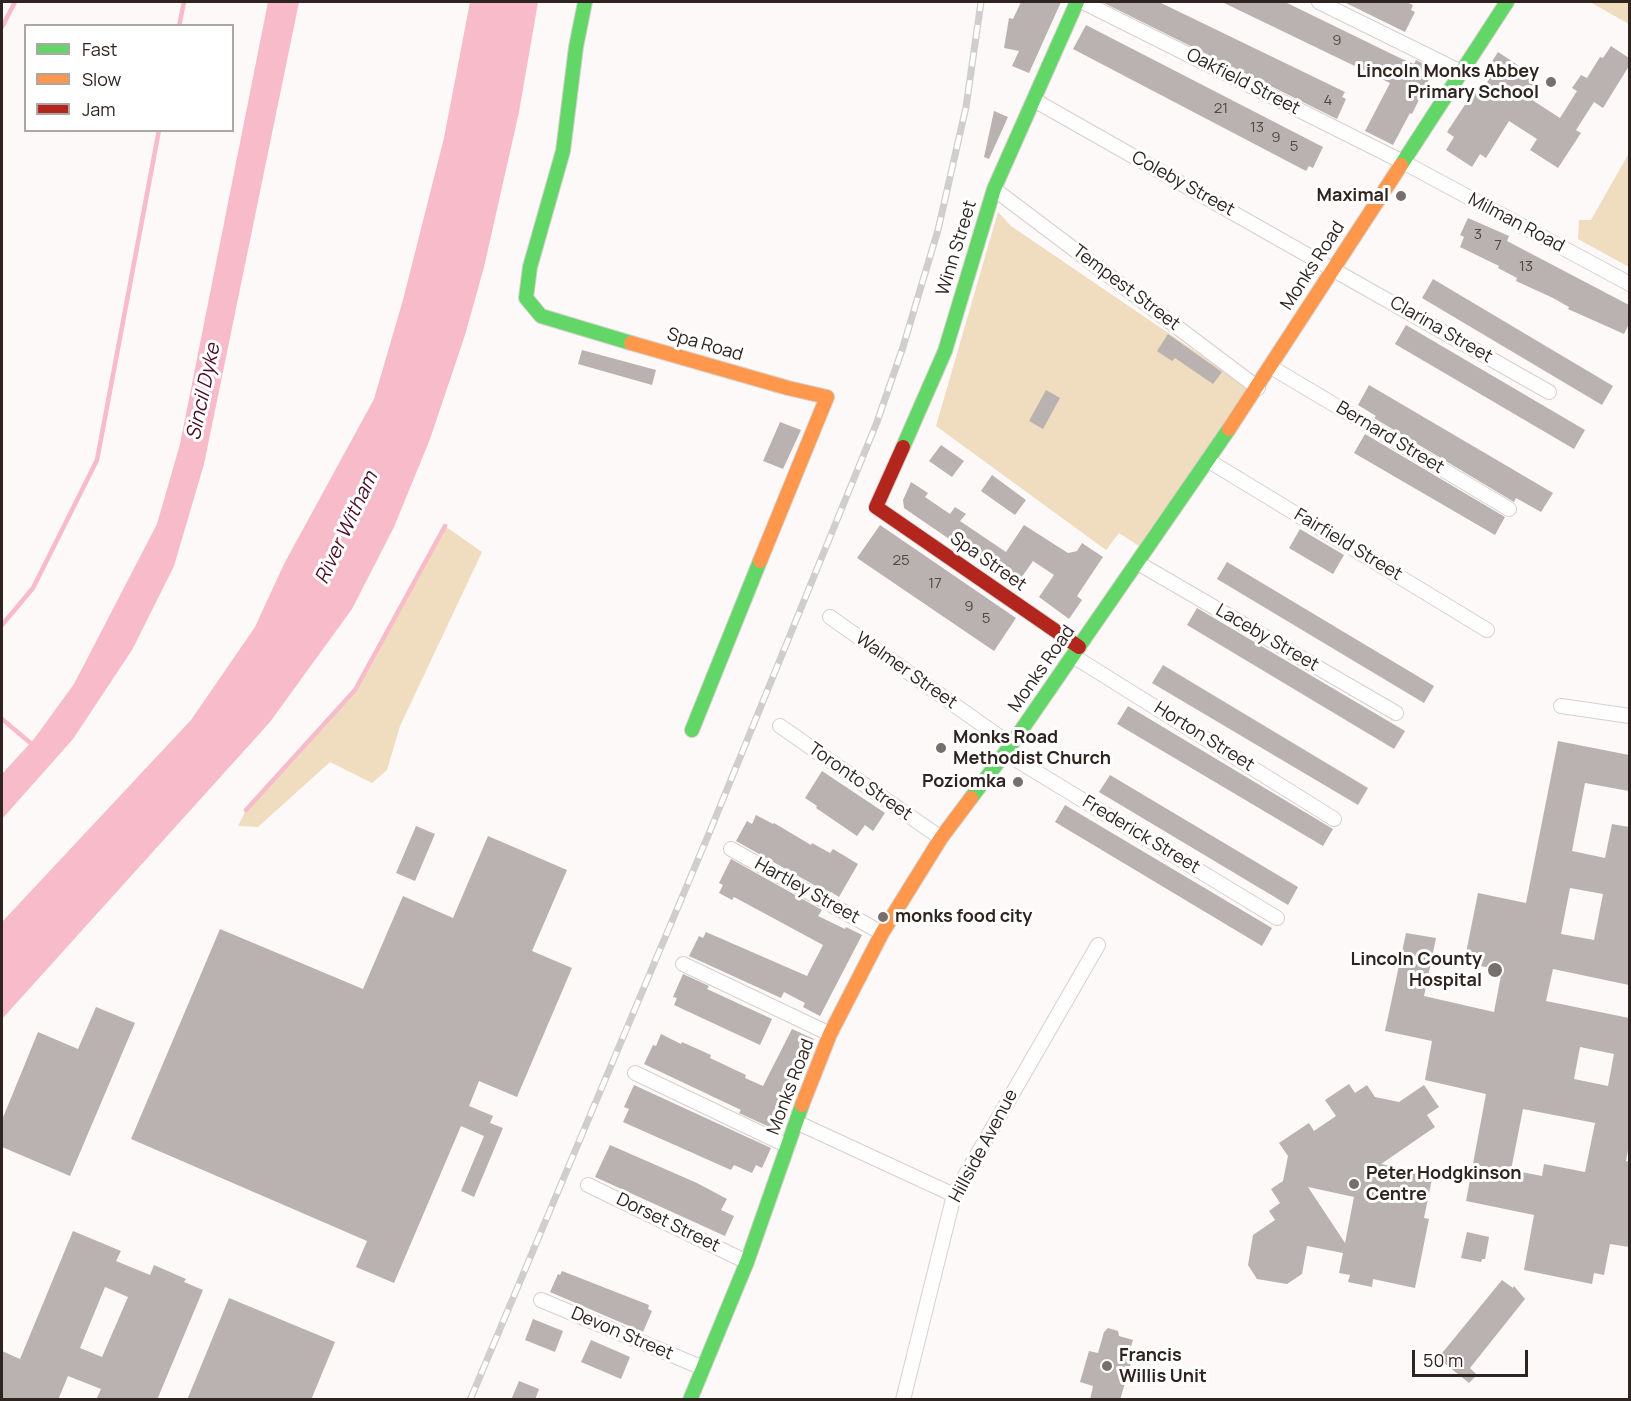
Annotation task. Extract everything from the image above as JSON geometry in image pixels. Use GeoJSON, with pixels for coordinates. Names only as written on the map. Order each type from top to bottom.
{"type":"FeatureCollection","features":[{"type":"Feature","properties":{"kind":"street","name":"Spa Road"},"geometry":{"type":"LineString","coordinates":[[585,2],[576,47],[563,151],[530,267],[526,298],[541,316],[549,319],[788,388],[827,397],[692,730]]}},
{"type":"Feature","properties":{"kind":"street","name":"Winn Street"},"geometry":{"type":"LineString","coordinates":[[876,507],[945,351],[994,189],[1077,2]]}},
{"type":"Feature","properties":{"kind":"street","name":"Oakfield Street"},"geometry":{"type":"LineString","coordinates":[[1083,2],[1403,162]]}},
{"type":"Feature","properties":{"kind":"street"},"geometry":{"type":"LineString","coordinates":[[1319,2],[1461,72]]}},
{"type":"Feature","properties":{"kind":"street","name":"Monks Road"},"geometry":{"type":"LineString","coordinates":[[690,1400],[747,1262],[796,1122],[830,1034],[882,933],[940,838],[1008,749],[1209,461],[1507,2]]}},
{"type":"Feature","properties":{"kind":"street","name":"Coleby Street"},"geometry":{"type":"LineString","coordinates":[[1034,100],[1333,268]]}},
{"type":"Feature","properties":{"kind":"street","name":"Milman Road"},"geometry":{"type":"LineString","coordinates":[[1403,162],[1629,284]]}},
{"type":"Feature","properties":{"kind":"street","name":"Tempest Street"},"geometry":{"type":"LineString","coordinates":[[994,189],[1258,388]]}},
{"type":"Feature","properties":{"kind":"street","name":"Clarina Street"},"geometry":{"type":"LineString","coordinates":[[1333,268],[1549,392]]}},
{"type":"Feature","properties":{"kind":"street","name":"Bernard Street"},"geometry":{"type":"LineString","coordinates":[[1271,367],[1509,509]]}},
{"type":"Feature","properties":{"kind":"street","name":"Fairfield Street"},"geometry":{"type":"LineString","coordinates":[[1209,461],[1487,630]]}},
{"type":"Feature","properties":{"kind":"street","name":"Spa Street"},"geometry":{"type":"LineString","coordinates":[[876,507],[1076,652]]}},
{"type":"Feature","properties":{"kind":"street","name":"Laceby Street"},"geometry":{"type":"LineString","coordinates":[[1138,563],[1396,713]]}},
{"type":"Feature","properties":{"kind":"street","name":"Walmer Street"},"geometry":{"type":"LineString","coordinates":[[830,617],[1008,749]]}},
{"type":"Feature","properties":{"kind":"street","name":"Horton Street"},"geometry":{"type":"LineString","coordinates":[[1076,652],[1334,819]]}},
{"type":"Feature","properties":{"kind":"street"},"geometry":{"type":"LineString","coordinates":[[1561,706],[1629,716]]}},
{"type":"Feature","properties":{"kind":"street","name":"Toronto Street"},"geometry":{"type":"LineString","coordinates":[[780,726],[940,838]]}},
{"type":"Feature","properties":{"kind":"street","name":"Frederick Street"},"geometry":{"type":"LineString","coordinates":[[1008,749],[1277,918]]}},
{"type":"Feature","properties":{"kind":"street","name":"Hartley Street"},"geometry":{"type":"LineString","coordinates":[[731,849],[882,933]]}},
{"type":"Feature","properties":{"kind":"street","name":"Hillside Avenue"},"geometry":{"type":"LineString","coordinates":[[903,1400],[954,1195],[1098,945]]}},
{"type":"Feature","properties":{"kind":"street"},"geometry":{"type":"LineString","coordinates":[[683,964],[830,1034]]}},
{"type":"Feature","properties":{"kind":"street"},"geometry":{"type":"LineString","coordinates":[[635,1073],[788,1146]]}},
{"type":"Feature","properties":{"kind":"street"},"geometry":{"type":"LineString","coordinates":[[796,1122],[954,1195]]}},
{"type":"Feature","properties":{"kind":"street","name":"Dorset Street"},"geometry":{"type":"LineString","coordinates":[[588,1185],[747,1262]]}},
{"type":"Feature","properties":{"kind":"street","name":"Devon Street"},"geometry":{"type":"LineString","coordinates":[[541,1300],[703,1368]]}},
{"type":"Feature","properties":{"kind":"shaded area"},"geometry":{"type":"Polygon","coordinates":[[[1590,2],[1629,2],[1629,24],[1590,2]]]}},
{"type":"Feature","properties":{"kind":"shaded area"},"geometry":{"type":"Polygon","coordinates":[[[1629,153],[1630,267],[1578,239],[1579,220],[1591,220],[1629,153]]]}},
{"type":"Feature","properties":{"kind":"shaded area"},"geometry":{"type":"Polygon","coordinates":[[[998,212],[1011,226],[1249,388],[1142,548],[1119,533],[1106,550],[936,426],[998,212]]]}},
{"type":"Feature","properties":{"kind":"shaded area"},"geometry":{"type":"Polygon","coordinates":[[[445,526],[482,552],[400,726],[387,770],[372,783],[330,762],[258,827],[238,826],[246,810],[355,690],[445,526]]]}},
{"type":"Feature","properties":{"kind":"water","name":"Sincil Dyke"},"geometry":{"type":"Polygon","coordinates":[[[268,2],[299,2],[204,464],[174,566],[132,650],[73,739],[2,819],[2,774],[34,739],[74,684],[157,524],[180,444],[268,2]]]}},
{"type":"Feature","properties":{"kind":"water","name":"River Witham"},"geometry":{"type":"Polygon","coordinates":[[[470,2],[538,2],[519,112],[484,267],[465,335],[430,439],[394,527],[352,609],[270,722],[2,1019],[2,922],[191,720],[255,627],[284,564],[374,399],[403,300],[444,138],[470,2]]]}},
{"type":"Feature","properties":{"kind":"building"},"geometry":{"type":"Polygon","coordinates":[[[1021,2],[1061,2],[1029,73],[1012,66],[1019,51],[1004,48],[1009,18],[1013,19],[1021,2]]]}},
{"type":"Feature","properties":{"kind":"building"},"geometry":{"type":"Polygon","coordinates":[[[1102,2],[1159,2],[1345,92],[1342,97],[1346,99],[1337,119],[1102,2]]]}},
{"type":"Feature","properties":{"kind":"building"},"geometry":{"type":"Polygon","coordinates":[[[1222,2],[1285,2],[1400,58],[1414,64],[1416,60],[1434,69],[1412,114],[1410,113],[1393,145],[1365,131],[1390,83],[1222,2]]]}},
{"type":"Feature","properties":{"kind":"building"},"geometry":{"type":"Polygon","coordinates":[[[1344,2],[1406,2],[1413,5],[1411,10],[1415,12],[1405,32],[1344,2]]]}},
{"type":"Feature","properties":{"kind":"building"},"geometry":{"type":"Polygon","coordinates":[[[1086,25],[1323,147],[1313,168],[1309,166],[1306,171],[1073,49],[1086,25]]]}},
{"type":"Feature","properties":{"kind":"building"},"geometry":{"type":"Polygon","coordinates":[[[1611,46],[1629,58],[1629,66],[1603,108],[1594,102],[1576,130],[1581,133],[1558,168],[1530,150],[1537,139],[1509,121],[1486,158],[1480,154],[1472,167],[1446,150],[1454,137],[1447,132],[1474,91],[1479,95],[1493,73],[1487,69],[1498,52],[1537,78],[1526,96],[1560,118],[1577,91],[1572,88],[1581,75],[1587,78],[1600,57],[1603,58],[1611,46]]]}},
{"type":"Feature","properties":{"kind":"building"},"geometry":{"type":"Polygon","coordinates":[[[994,111],[1008,117],[989,159],[984,157],[994,111]]]}},
{"type":"Feature","properties":{"kind":"building"},"geometry":{"type":"Polygon","coordinates":[[[1468,218],[1509,236],[1507,241],[1629,305],[1629,324],[1624,334],[1568,309],[1569,307],[1553,298],[1516,281],[1517,278],[1498,268],[1499,266],[1460,247],[1464,237],[1460,235],[1468,218]]]}},
{"type":"Feature","properties":{"kind":"building"},"geometry":{"type":"Polygon","coordinates":[[[1433,279],[1613,386],[1602,405],[1422,298],[1433,279]]]}},
{"type":"Feature","properties":{"kind":"building"},"geometry":{"type":"Polygon","coordinates":[[[1406,325],[1585,430],[1574,449],[1395,344],[1406,325]]]}},
{"type":"Feature","properties":{"kind":"building"},"geometry":{"type":"Polygon","coordinates":[[[1168,334],[1222,372],[1213,384],[1175,358],[1172,361],[1157,351],[1168,334]]]}},
{"type":"Feature","properties":{"kind":"building"},"geometry":{"type":"Polygon","coordinates":[[[582,350],[656,370],[652,385],[578,364],[582,350]]]}},
{"type":"Feature","properties":{"kind":"building"},"geometry":{"type":"Polygon","coordinates":[[[1369,385],[1553,493],[1541,512],[1516,498],[1514,502],[1374,418],[1376,416],[1358,405],[1369,385]]]}},
{"type":"Feature","properties":{"kind":"building"},"geometry":{"type":"Polygon","coordinates":[[[1046,390],[1060,398],[1043,429],[1029,421],[1046,390]]]}},
{"type":"Feature","properties":{"kind":"building"},"geometry":{"type":"Polygon","coordinates":[[[780,422],[801,430],[783,469],[763,461],[780,422]]]}},
{"type":"Feature","properties":{"kind":"building"},"geometry":{"type":"Polygon","coordinates":[[[1365,434],[1505,517],[1495,535],[1354,453],[1365,434]]]}},
{"type":"Feature","properties":{"kind":"building"},"geometry":{"type":"Polygon","coordinates":[[[941,445],[964,461],[952,477],[929,461],[941,445]]]}},
{"type":"Feature","properties":{"kind":"building"},"geometry":{"type":"Polygon","coordinates":[[[992,475],[1026,500],[1015,515],[981,491],[992,475]]]}},
{"type":"Feature","properties":{"kind":"building"},"geometry":{"type":"Polygon","coordinates":[[[911,482],[928,493],[925,497],[950,514],[955,507],[966,514],[960,521],[1006,552],[1024,525],[1068,553],[1077,551],[1082,543],[1103,557],[1077,596],[1082,600],[1069,619],[1039,597],[1054,575],[1033,561],[1019,581],[992,563],[990,567],[904,508],[903,500],[911,482]]]}},
{"type":"Feature","properties":{"kind":"building"},"geometry":{"type":"Polygon","coordinates":[[[880,525],[1016,618],[994,651],[857,558],[880,525]]]}},
{"type":"Feature","properties":{"kind":"building"},"geometry":{"type":"Polygon","coordinates":[[[1300,529],[1344,555],[1333,574],[1289,548],[1300,529]]]}},
{"type":"Feature","properties":{"kind":"building"},"geometry":{"type":"Polygon","coordinates":[[[1227,562],[1434,686],[1424,703],[1217,579],[1227,562]]]}},
{"type":"Feature","properties":{"kind":"building"},"geometry":{"type":"Polygon","coordinates":[[[1197,608],[1405,731],[1394,749],[1187,625],[1197,608]]]}},
{"type":"Feature","properties":{"kind":"building"},"geometry":{"type":"Polygon","coordinates":[[[1163,665],[1368,788],[1358,805],[1152,683],[1163,665]]]}},
{"type":"Feature","properties":{"kind":"building"},"geometry":{"type":"Polygon","coordinates":[[[1128,706],[1333,829],[1323,846],[1117,724],[1128,706]]]}},
{"type":"Feature","properties":{"kind":"building"},"geometry":{"type":"Polygon","coordinates":[[[1558,741],[1629,755],[1629,791],[1585,783],[1572,851],[1605,858],[1612,824],[1629,827],[1629,985],[1553,969],[1546,1001],[1629,1018],[1629,1145],[1626,1161],[1629,1162],[1629,1247],[1610,1244],[1604,1275],[1594,1273],[1592,1284],[1524,1270],[1534,1215],[1466,1201],[1486,1094],[1425,1080],[1432,1041],[1385,1031],[1406,933],[1436,938],[1424,996],[1494,1012],[1502,970],[1464,963],[1478,893],[1526,903],[1558,741]],[[1570,888],[1561,934],[1594,940],[1603,894],[1570,888]],[[1580,1047],[1574,1079],[1608,1086],[1614,1054],[1580,1047]],[[1523,1109],[1511,1170],[1542,1176],[1544,1164],[1585,1172],[1595,1123],[1523,1109]]]}},
{"type":"Feature","properties":{"kind":"building"},"geometry":{"type":"Polygon","coordinates":[[[822,771],[885,813],[873,831],[865,825],[857,836],[805,798],[822,771]]]}},
{"type":"Feature","properties":{"kind":"building"},"geometry":{"type":"Polygon","coordinates":[[[1110,775],[1298,887],[1288,905],[1099,792],[1110,775]]]}},
{"type":"Feature","properties":{"kind":"building"},"geometry":{"type":"Polygon","coordinates":[[[1065,805],[1272,928],[1262,946],[1055,822],[1065,805]]]}},
{"type":"Feature","properties":{"kind":"building"},"geometry":{"type":"Polygon","coordinates":[[[756,815],[811,845],[812,843],[830,853],[833,849],[858,864],[839,897],[736,841],[747,821],[752,824],[756,815]]]}},
{"type":"Feature","properties":{"kind":"building"},"geometry":{"type":"Polygon","coordinates":[[[416,826],[435,834],[415,881],[396,873],[416,826]]]}},
{"type":"Feature","properties":{"kind":"building"},"geometry":{"type":"Polygon","coordinates":[[[488,836],[567,870],[532,951],[572,968],[517,1097],[479,1081],[469,1106],[493,1116],[490,1123],[503,1128],[474,1197],[461,1191],[484,1136],[461,1126],[394,1283],[356,1267],[367,1241],[131,1139],[220,929],[363,989],[403,896],[453,918],[488,836]]]}},
{"type":"Feature","properties":{"kind":"building"},"geometry":{"type":"Polygon","coordinates":[[[731,859],[822,910],[818,916],[862,935],[820,1016],[803,1007],[805,1003],[784,992],[781,998],[689,956],[699,936],[703,938],[706,932],[807,976],[823,945],[734,897],[732,900],[719,893],[723,885],[719,883],[731,859]]]}},
{"type":"Feature","properties":{"kind":"building"},"geometry":{"type":"Polygon","coordinates":[[[683,974],[709,986],[707,989],[772,1019],[760,1045],[674,1005],[677,998],[673,997],[683,974]]]}},
{"type":"Feature","properties":{"kind":"building"},"geometry":{"type":"Polygon","coordinates":[[[96,1007],[135,1023],[70,1176],[2,1147],[2,1120],[38,1032],[78,1049],[96,1007]]]}},
{"type":"Feature","properties":{"kind":"building"},"geometry":{"type":"Polygon","coordinates":[[[792,1029],[814,1039],[782,1106],[786,1108],[776,1130],[739,1113],[741,1110],[644,1064],[661,1034],[711,1055],[710,1058],[763,1086],[792,1029]]]}},
{"type":"Feature","properties":{"kind":"building","name":"Peter Hodgkinson Centre"},"geometry":{"type":"Polygon","coordinates":[[[1349,1084],[1355,1093],[1367,1085],[1375,1097],[1399,1102],[1424,1085],[1439,1107],[1427,1115],[1435,1127],[1381,1164],[1433,1174],[1424,1218],[1429,1219],[1415,1288],[1373,1279],[1372,1287],[1348,1282],[1350,1275],[1339,1273],[1343,1253],[1307,1246],[1302,1274],[1287,1284],[1257,1279],[1248,1265],[1253,1235],[1275,1220],[1269,1211],[1280,1203],[1271,1189],[1283,1181],[1288,1156],[1279,1143],[1309,1123],[1314,1131],[1336,1116],[1325,1100],[1349,1084]],[[1308,1187],[1345,1243],[1354,1197],[1308,1187]]]}},
{"type":"Feature","properties":{"kind":"building"},"geometry":{"type":"Polygon","coordinates":[[[634,1085],[771,1148],[762,1168],[756,1165],[752,1173],[734,1165],[731,1170],[623,1122],[629,1109],[624,1107],[634,1085]]]}},
{"type":"Feature","properties":{"kind":"building"},"geometry":{"type":"Polygon","coordinates":[[[610,1145],[697,1183],[727,1199],[721,1210],[734,1216],[725,1236],[595,1177],[610,1145]]]}},
{"type":"Feature","properties":{"kind":"building"},"geometry":{"type":"Polygon","coordinates":[[[73,1231],[121,1251],[116,1261],[150,1275],[154,1265],[186,1279],[184,1282],[203,1290],[157,1400],[96,1400],[101,1389],[68,1376],[58,1400],[2,1400],[2,1351],[20,1359],[73,1231]],[[105,1287],[80,1348],[102,1357],[128,1297],[105,1287]]]}},
{"type":"Feature","properties":{"kind":"building"},"geometry":{"type":"Polygon","coordinates":[[[1467,1232],[1489,1237],[1485,1259],[1481,1262],[1461,1258],[1467,1232]]]}},
{"type":"Feature","properties":{"kind":"building"},"geometry":{"type":"Polygon","coordinates":[[[562,1271],[649,1305],[648,1309],[652,1311],[643,1332],[550,1292],[558,1274],[560,1275],[562,1271]]]}},
{"type":"Feature","properties":{"kind":"building"},"geometry":{"type":"Polygon","coordinates":[[[1502,1280],[1513,1288],[1514,1286],[1525,1299],[1470,1368],[1477,1375],[1469,1383],[1438,1358],[1502,1280]]]}},
{"type":"Feature","properties":{"kind":"building"},"geometry":{"type":"Polygon","coordinates":[[[229,1298],[335,1342],[311,1400],[187,1400],[229,1298]]]}},
{"type":"Feature","properties":{"kind":"building"},"geometry":{"type":"Polygon","coordinates":[[[533,1319],[563,1331],[555,1352],[525,1340],[533,1319]]]}},
{"type":"Feature","properties":{"kind":"building","name":"Francis Willis Unit"},"geometry":{"type":"Polygon","coordinates":[[[1108,1328],[1118,1331],[1119,1336],[1133,1340],[1126,1362],[1131,1363],[1120,1400],[1090,1400],[1093,1386],[1080,1382],[1089,1351],[1098,1353],[1104,1332],[1108,1328]]]}},
{"type":"Feature","properties":{"kind":"building"},"geometry":{"type":"Polygon","coordinates":[[[591,1340],[630,1357],[621,1379],[581,1362],[591,1340]]]}},
{"type":"Feature","properties":{"kind":"building"},"geometry":{"type":"Polygon","coordinates":[[[519,1381],[539,1389],[535,1400],[511,1400],[519,1381]]]}},
{"type":"Feature","properties":{"kind":"waterway"},"geometry":{"type":"LineString","coordinates":[[2,27],[15,2]]}},
{"type":"Feature","properties":{"kind":"waterway"},"geometry":{"type":"LineString","coordinates":[[179,24],[184,2]]}},
{"type":"Feature","properties":{"kind":"waterway"},"geometry":{"type":"LineString","coordinates":[[2,625],[33,588],[97,460],[159,132]]}},
{"type":"Feature","properties":{"kind":"waterway"},"geometry":{"type":"LineString","coordinates":[[246,810],[355,690],[445,526]]}},
{"type":"Feature","properties":{"kind":"waterway"},"geometry":{"type":"LineString","coordinates":[[2,719],[34,746]]}},
{"type":"Feature","properties":{"kind":"railway"},"geometry":{"type":"LineString","coordinates":[[470,1400],[710,831],[877,422],[903,347],[938,230],[966,107],[981,2]]}},
{"type":"Feature","properties":{"kind":"traffic: fast"},"geometry":{"type":"LineString","coordinates":[[585,2],[576,47],[563,151],[530,267],[526,298],[541,316],[631,343]]}},
{"type":"Feature","properties":{"kind":"traffic: fast"},"geometry":{"type":"LineString","coordinates":[[903,447],[945,351],[994,189],[1077,2]]}},
{"type":"Feature","properties":{"kind":"traffic: fast"},"geometry":{"type":"LineString","coordinates":[[1401,165],[1507,2]]}},
{"type":"Feature","properties":{"kind":"traffic: fast"},"geometry":{"type":"LineString","coordinates":[[971,798],[1011,745],[1229,429]]}},
{"type":"Feature","properties":{"kind":"traffic: fast"},"geometry":{"type":"LineString","coordinates":[[692,730],[760,561]]}},
{"type":"Feature","properties":{"kind":"traffic: fast"},"geometry":{"type":"LineString","coordinates":[[690,1400],[747,1262],[802,1105]]}},
{"type":"Feature","properties":{"kind":"traffic: slow"},"geometry":{"type":"LineString","coordinates":[[1229,429],[1401,165]]}},
{"type":"Feature","properties":{"kind":"traffic: slow"},"geometry":{"type":"LineString","coordinates":[[631,343],[827,397],[760,561]]}},
{"type":"Feature","properties":{"kind":"traffic: slow"},"geometry":{"type":"LineString","coordinates":[[802,1105],[830,1034],[882,933],[941,838],[971,798]]}},
{"type":"Feature","properties":{"kind":"traffic: jam"},"geometry":{"type":"LineString","coordinates":[[903,447],[876,507],[1079,647]]}},
{"type":"Feature","properties":{"kind":"place","name":"Lincoln Monks Abbey Primary School"},"geometry":{"type":"Point","coordinates":[1551,82]}},
{"type":"Feature","properties":{"kind":"place","name":"Maximal"},"geometry":{"type":"Point","coordinates":[1401,196]}},
{"type":"Feature","properties":{"kind":"place","name":"Monks Road Methodist Church"},"geometry":{"type":"Point","coordinates":[941,748]}},
{"type":"Feature","properties":{"kind":"place","name":"Poziomka"},"geometry":{"type":"Point","coordinates":[1018,782]}},
{"type":"Feature","properties":{"kind":"place","name":"monks food city"},"geometry":{"type":"Point","coordinates":[883,917]}},
{"type":"Feature","properties":{"kind":"place","name":"Lincoln County Hospital"},"geometry":{"type":"Point","coordinates":[1495,970]}},
{"type":"Feature","properties":{"kind":"place","name":"Peter Hodgkinson Centre"},"geometry":{"type":"Point","coordinates":[1354,1184]}},
{"type":"Feature","properties":{"kind":"place","name":"Francis Willis Unit"},"geometry":{"type":"Point","coordinates":[1107,1366]}}]}
